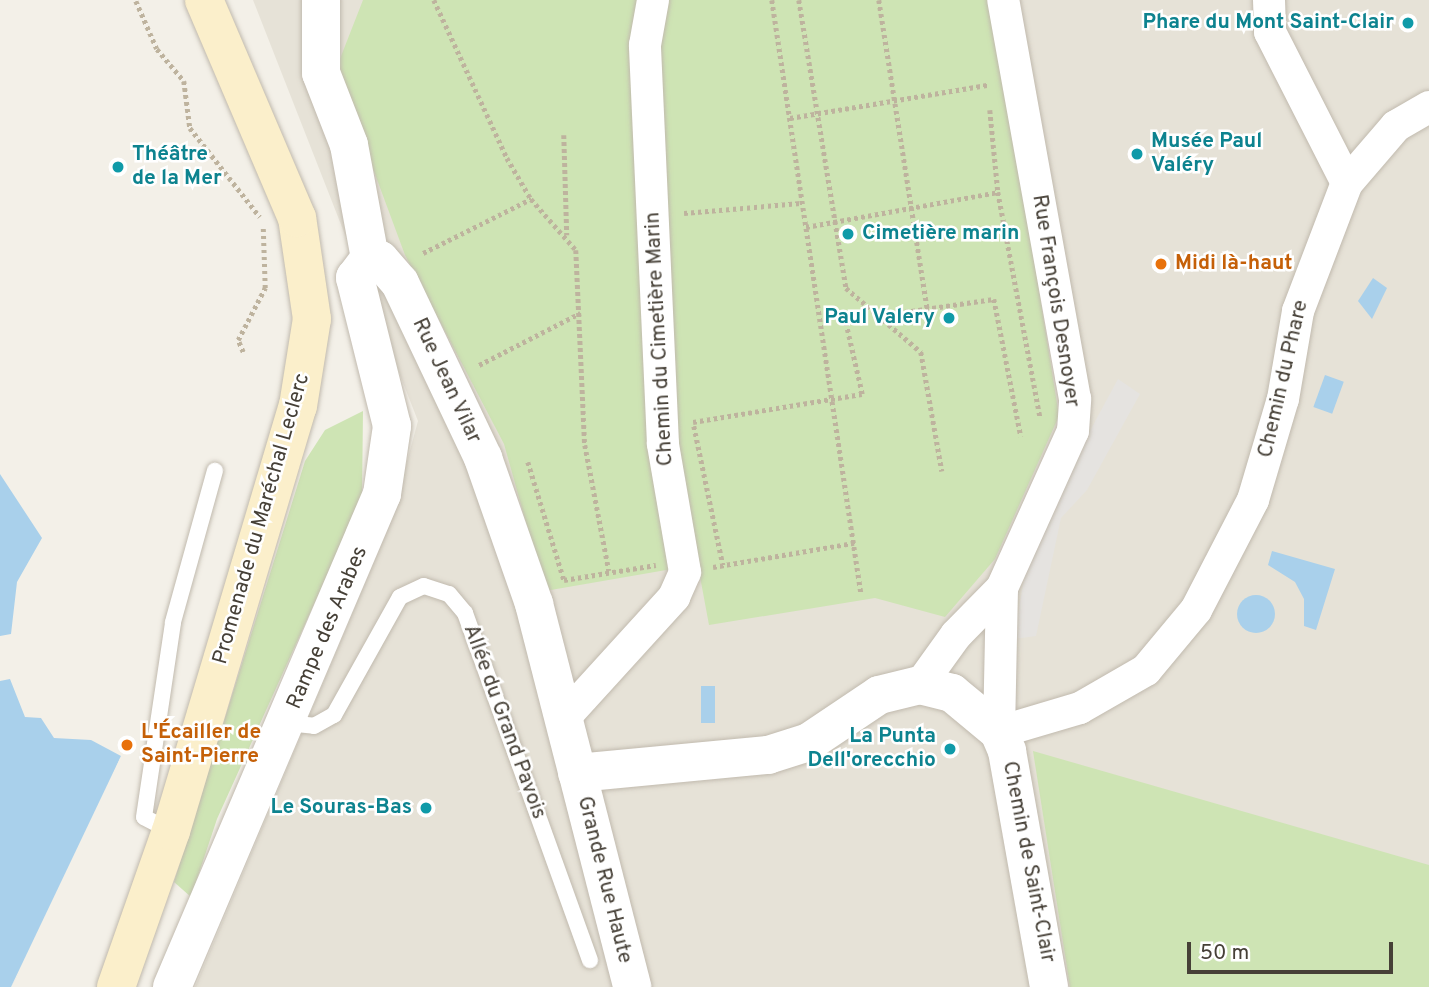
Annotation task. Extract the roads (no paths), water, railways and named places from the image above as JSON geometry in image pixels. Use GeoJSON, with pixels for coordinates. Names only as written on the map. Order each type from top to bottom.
{"type":"FeatureCollection","features":[{"type":"Feature","properties":{"kind":"main road","name":"Promenade du Maréchal Leclerc"},"geometry":{"type":"LineString","coordinates":[[123,978],[171,831],[298,406],[312,319],[297,218],[204,0]]}},
{"type":"Feature","properties":{"kind":"street"},"geometry":{"type":"LineString","coordinates":[[321,0],[321,73],[349,145],[370,258]]}},
{"type":"Feature","properties":{"kind":"street","name":"Chemin du Cimetière Marin"},"geometry":{"type":"LineString","coordinates":[[564,718],[674,597],[685,572],[663,444],[645,45],[653,0]]}},
{"type":"Feature","properties":{"kind":"street","name":"Rue François Desnoyer"},"geometry":{"type":"LineString","coordinates":[[920,685],[956,635],[1002,588],[1073,431],[1075,399],[1003,0]]}},
{"type":"Feature","properties":{"kind":"street"},"geometry":{"type":"LineString","coordinates":[[1269,0],[1270,32],[1347,183]]}},
{"type":"Feature","properties":{"kind":"street","name":"Chemin du Phare"},"geometry":{"type":"LineString","coordinates":[[999,732],[1080,708],[1146,670],[1196,610],[1253,500],[1283,399],[1298,311],[1347,183],[1396,126],[1429,107]]}},
{"type":"Feature","properties":{"kind":"street","name":"Rue Jean Vilar"},"geometry":{"type":"LineString","coordinates":[[370,258],[380,260],[400,283],[483,458],[532,596],[577,773]]}},
{"type":"Feature","properties":{"kind":"street","name":"Rampe des Arabes"},"geometry":{"type":"LineString","coordinates":[[172,987],[369,532],[391,459],[386,392],[356,286],[360,266],[370,258]]}},
{"type":"Feature","properties":{"kind":"street"},"geometry":{"type":"LineString","coordinates":[[999,732],[1002,588]]}},
{"type":"Feature","properties":{"kind":"street","name":"Chemin de Saint-Clair"},"geometry":{"type":"LineString","coordinates":[[577,773],[783,751],[809,742],[879,695],[920,685],[952,692],[999,732],[1013,774],[1049,987]]}},
{"type":"Feature","properties":{"kind":"street","name":"Grande Rue Haute"},"geometry":{"type":"LineString","coordinates":[[577,773],[632,987]]}},
{"type":"Feature","properties":{"kind":"lane"},"geometry":{"type":"LineString","coordinates":[[171,831],[144,817],[173,622],[215,471]]}},
{"type":"Feature","properties":{"kind":"lane","name":"Allée du Grand Pavois"},"geometry":{"type":"LineString","coordinates":[[287,723],[314,726],[334,716],[400,597],[424,586],[449,594],[465,613],[590,960]]}},
{"type":"Feature","properties":{"kind":"water"},"geometry":{"type":"Polygon","coordinates":[[[1373,278],[1387,288],[1372,319],[1358,301],[1373,278]]]}},
{"type":"Feature","properties":{"kind":"water"},"geometry":{"type":"Polygon","coordinates":[[[1325,375],[1344,382],[1332,414],[1313,407],[1325,375]]]}},
{"type":"Feature","properties":{"kind":"water"},"geometry":{"type":"Polygon","coordinates":[[[0,474],[42,538],[17,582],[11,634],[0,636],[0,474]]]}},
{"type":"Feature","properties":{"kind":"water"},"geometry":{"type":"Polygon","coordinates":[[[1272,551],[1335,569],[1316,630],[1304,626],[1304,599],[1295,582],[1268,565],[1272,551]]]}},
{"type":"Feature","properties":{"kind":"water"},"geometry":{"type":"Polygon","coordinates":[[[1256,595],[1269,601],[1275,614],[1269,627],[1256,633],[1243,627],[1237,614],[1243,601],[1256,595]]]}},
{"type":"Feature","properties":{"kind":"water"},"geometry":{"type":"Polygon","coordinates":[[[10,679],[25,717],[41,718],[54,738],[91,740],[121,756],[57,902],[11,987],[0,987],[0,681],[10,679]]]}},
{"type":"Feature","properties":{"kind":"water"},"geometry":{"type":"Polygon","coordinates":[[[701,686],[715,686],[715,723],[701,723],[701,686]]]}},
{"type":"Feature","properties":{"kind":"place","name":"Phare du Mont Saint-Clair"},"geometry":{"type":"Point","coordinates":[1408,23]}},
{"type":"Feature","properties":{"kind":"place","name":"Musée Paul Valéry"},"geometry":{"type":"Point","coordinates":[1137,154]}},
{"type":"Feature","properties":{"kind":"place","name":"Théâtre de la Mer"},"geometry":{"type":"Point","coordinates":[118,167]}},
{"type":"Feature","properties":{"kind":"place","name":"Cimetière marin"},"geometry":{"type":"Point","coordinates":[848,234]}},
{"type":"Feature","properties":{"kind":"place","name":"Midi là-haut"},"geometry":{"type":"Point","coordinates":[1161,264]}},
{"type":"Feature","properties":{"kind":"place","name":"Paul Valery"},"geometry":{"type":"Point","coordinates":[949,318]}},
{"type":"Feature","properties":{"kind":"place","name":"L'Écailler de Saint-Pierre"},"geometry":{"type":"Point","coordinates":[127,745]}},
{"type":"Feature","properties":{"kind":"place","name":"La Punta Dell'orecchio"},"geometry":{"type":"Point","coordinates":[950,749]}},
{"type":"Feature","properties":{"kind":"place","name":"Le Souras-Bas"},"geometry":{"type":"Point","coordinates":[426,808]}}]}
